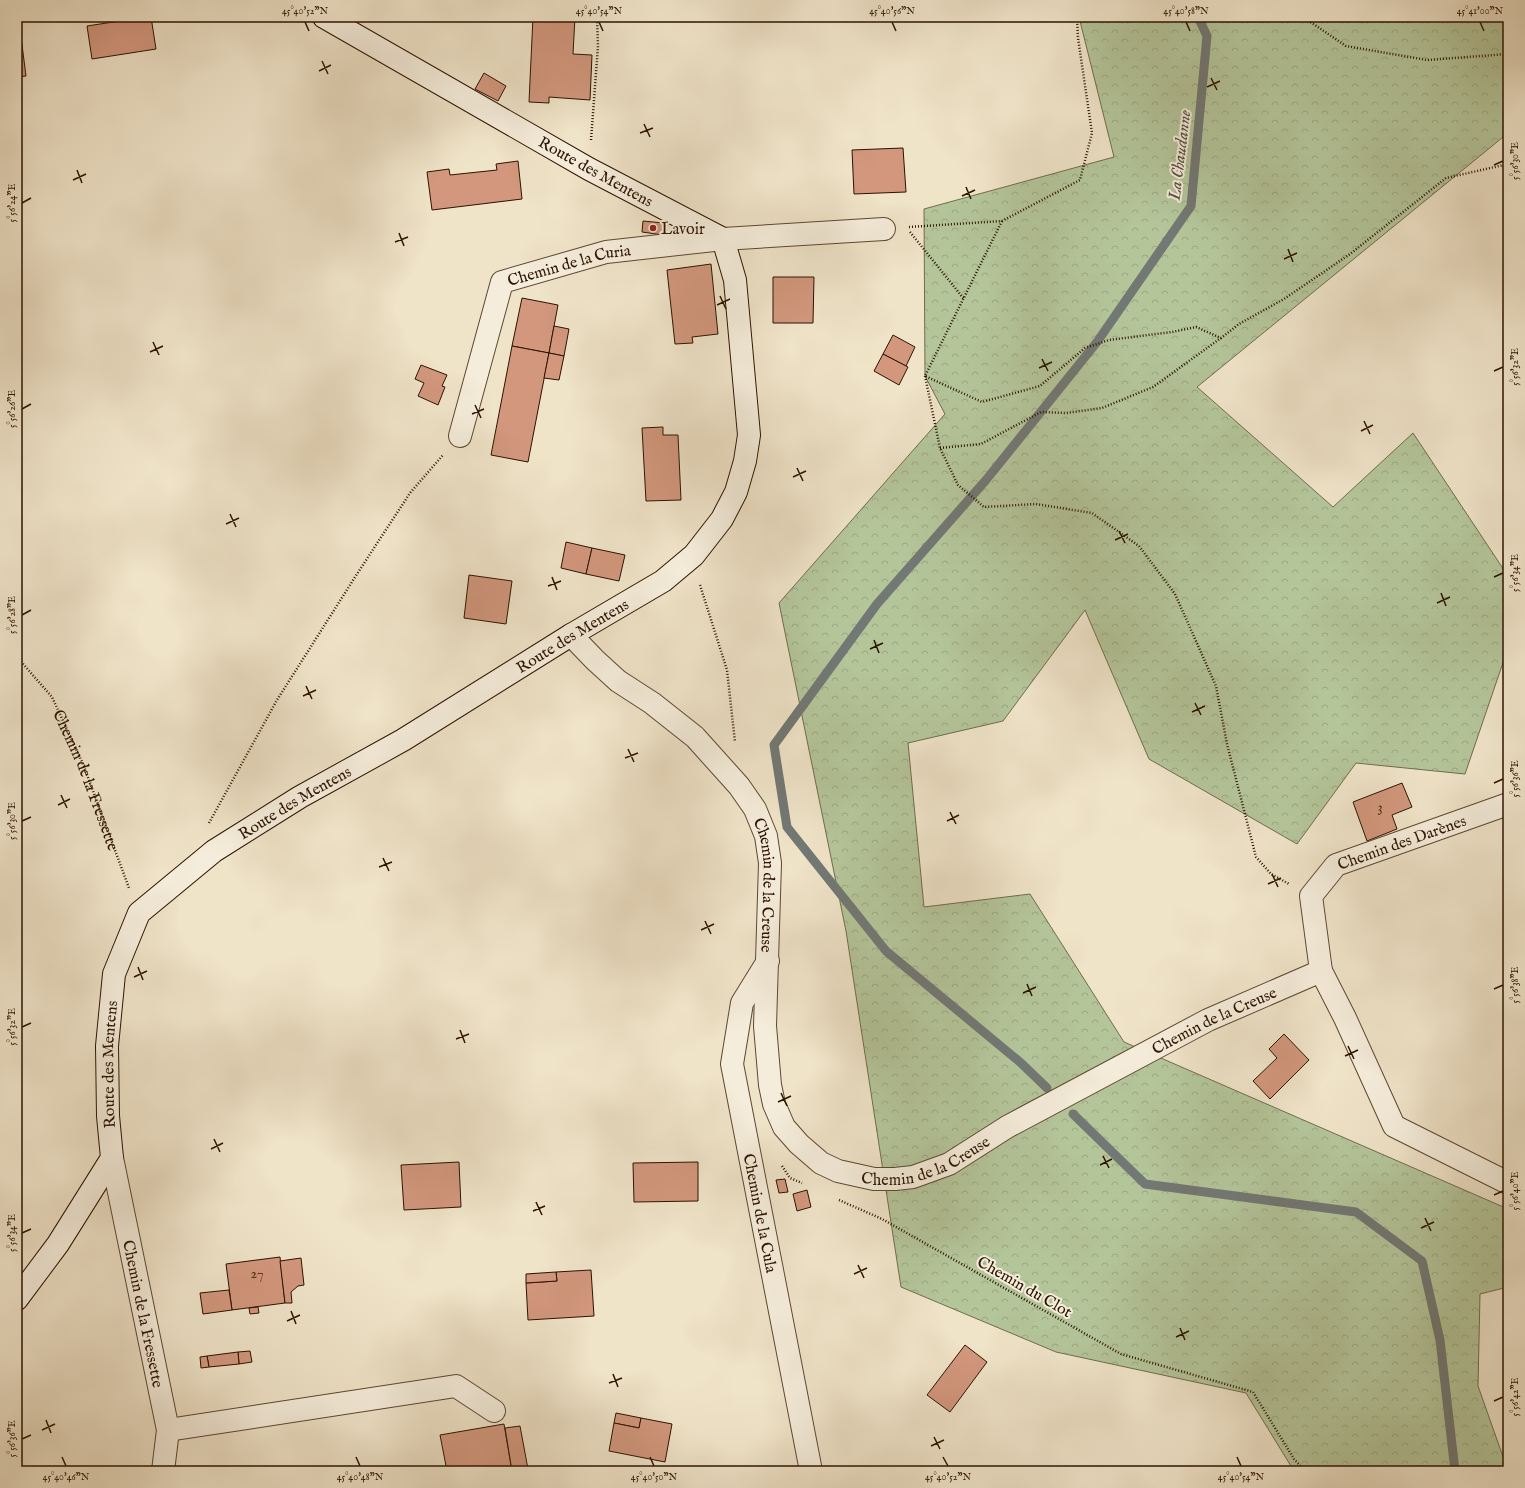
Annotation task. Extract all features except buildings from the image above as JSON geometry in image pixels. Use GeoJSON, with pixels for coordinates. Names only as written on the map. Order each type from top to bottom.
{"type":"FeatureCollection","features":[{"type":"Feature","properties":{"kind":"street","name":"Route des Mentens"},"geometry":{"type":"LineString","coordinates":[[112,1158],[108,1116],[107,1046],[114,974],[139,913],[214,851],[300,797],[403,740],[663,581],[694,555],[722,519],[736,492],[745,461],[749,435],[735,280],[723,239],[589,169],[324,17]]}},
{"type":"Feature","properties":{"kind":"street"},"geometry":{"type":"LineString","coordinates":[[723,239],[895,228]]}},
{"type":"Feature","properties":{"kind":"street","name":"Chemin de la Curia"},"geometry":{"type":"LineString","coordinates":[[460,436],[502,282],[606,252],[723,239]]}},
{"type":"Feature","properties":{"kind":"street","name":"Chemin de la Creuse"},"geometry":{"type":"LineString","coordinates":[[571,636],[618,681],[652,703],[694,738],[739,786],[755,809],[766,836],[770,863],[765,1026],[770,1085],[774,1104],[784,1127],[799,1144],[821,1163],[838,1171],[874,1179],[895,1179],[913,1176],[949,1164],[1007,1127],[1208,1020],[1321,971]]}},
{"type":"Feature","properties":{"kind":"street","name":"Chemin des Darènes"},"geometry":{"type":"LineString","coordinates":[[1311,896],[1336,865],[1508,804]]}},
{"type":"Feature","properties":{"kind":"street"},"geometry":{"type":"LineString","coordinates":[[1311,896],[1321,971],[1345,1018],[1394,1126],[1508,1183]]}},
{"type":"Feature","properties":{"kind":"street","name":"Chemin de la Cula"},"geometry":{"type":"LineString","coordinates":[[768,960],[742,1003],[732,1064],[811,1471]]}},
{"type":"Feature","properties":{"kind":"street"},"geometry":{"type":"LineString","coordinates":[[17,1299],[58,1244],[112,1158]]}},
{"type":"Feature","properties":{"kind":"street","name":"Chemin de la Fressette"},"geometry":{"type":"LineString","coordinates":[[112,1158],[168,1430],[163,1471]]}},
{"type":"Feature","properties":{"kind":"street"},"geometry":{"type":"LineString","coordinates":[[168,1430],[456,1386],[494,1411]]}},
{"type":"Feature","properties":{"kind":"path"},"geometry":{"type":"LineString","coordinates":[[589,169],[598,46],[596,17]]}},
{"type":"Feature","properties":{"kind":"path"},"geometry":{"type":"LineString","coordinates":[[895,228],[1002,221],[1080,180],[1092,133],[1078,38],[1077,17]]}},
{"type":"Feature","properties":{"kind":"path"},"geometry":{"type":"LineString","coordinates":[[1303,17],[1346,46],[1427,60],[1508,54]]}},
{"type":"Feature","properties":{"kind":"path"},"geometry":{"type":"LineString","coordinates":[[940,448],[981,444],[1041,412],[1066,413],[1102,408],[1153,387],[1239,324],[1284,299],[1350,254],[1446,178],[1508,164]]}},
{"type":"Feature","properties":{"kind":"path"},"geometry":{"type":"LineString","coordinates":[[1002,221],[925,376],[940,448],[958,485],[984,507],[1036,504],[1092,513],[1139,546],[1175,594],[1216,686],[1227,744],[1256,857],[1271,874],[1311,896]]}},
{"type":"Feature","properties":{"kind":"path"},"geometry":{"type":"LineString","coordinates":[[895,228],[964,299]]}},
{"type":"Feature","properties":{"kind":"path"},"geometry":{"type":"LineString","coordinates":[[925,376],[982,402],[1040,386],[1085,348],[1109,340],[1172,332],[1196,327],[1221,338]]}},
{"type":"Feature","properties":{"kind":"path"},"geometry":{"type":"LineString","coordinates":[[208,824],[278,700],[357,574],[410,493],[460,436]]}},
{"type":"Feature","properties":{"kind":"path"},"geometry":{"type":"LineString","coordinates":[[694,555],[701,588],[727,670],[739,786]]}},
{"type":"Feature","properties":{"kind":"path","name":"Chemin de la Fressette"},"geometry":{"type":"LineString","coordinates":[[17,656],[52,697],[84,764],[139,913]]}},
{"type":"Feature","properties":{"kind":"path"},"geometry":{"type":"LineString","coordinates":[[782,1165],[790,1178],[804,1184]]}},
{"type":"Feature","properties":{"kind":"path","name":"Chemin du Clot"},"geometry":{"type":"LineString","coordinates":[[833,1197],[882,1219],[1121,1354],[1253,1392],[1294,1459],[1305,1471]]}},
{"type":"Feature","properties":{"kind":"green space"},"geometry":{"type":"Polygon","coordinates":[[[1079,17],[1508,17],[1508,133],[1197,387],[1333,507],[1413,433],[1508,576],[1508,648],[1465,774],[1356,763],[1297,844],[1149,759],[1085,610],[1003,721],[908,743],[924,907],[1030,894],[1124,1042],[1508,1209],[1508,1287],[1480,1294],[1478,1386],[1508,1471],[1294,1471],[1246,1393],[1056,1352],[901,1287],[846,931],[779,603],[945,414],[925,376],[924,209],[1114,157],[1079,17]]]}},
{"type":"Feature","properties":{"kind":"waterway","name":"La Chaudanne"},"geometry":{"type":"LineString","coordinates":[[1047,1088],[1021,1063],[886,951],[787,827],[774,745],[877,604],[986,480],[1097,342],[1191,206],[1207,36],[1198,17]]}},
{"type":"Feature","properties":{"kind":"waterway"},"geometry":{"type":"LineString","coordinates":[[1073,1114],[1145,1184],[1356,1212],[1422,1261],[1440,1340],[1455,1471]]}},
{"type":"Feature","properties":{"kind":"place","name":"Lavoir"},"geometry":{"type":"Point","coordinates":[653,228]}}]}
